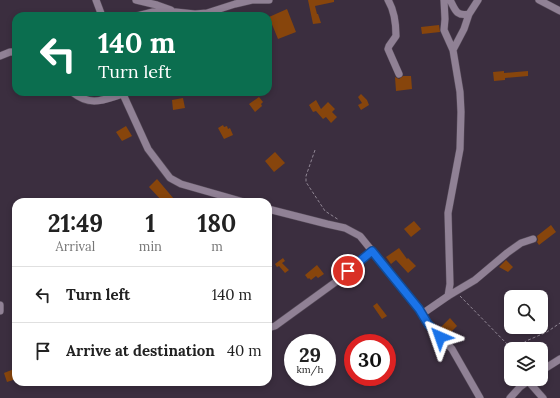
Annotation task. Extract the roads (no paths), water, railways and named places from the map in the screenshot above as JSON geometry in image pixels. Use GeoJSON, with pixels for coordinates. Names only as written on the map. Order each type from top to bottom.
{"type":"FeatureCollection","features":[{"type":"Feature","properties":{"kind":"street"},"geometry":{"type":"LineString","coordinates":[[96,0],[100,12]]}},
{"type":"Feature","properties":{"kind":"street"},"geometry":{"type":"LineString","coordinates":[[136,0],[157,2],[173,11]]}},
{"type":"Feature","properties":{"kind":"street"},"geometry":{"type":"LineString","coordinates":[[211,12],[246,2],[269,0]]}},
{"type":"Feature","properties":{"kind":"street"},"geometry":{"type":"LineString","coordinates":[[388,0],[393,13],[396,36],[388,46],[389,53],[399,74]]}},
{"type":"Feature","properties":{"kind":"street"},"geometry":{"type":"LineString","coordinates":[[444,0],[444,30],[452,50],[460,92],[461,131],[454,183],[448,213],[447,236],[450,274],[448,296]]}},
{"type":"Feature","properties":{"kind":"street"},"geometry":{"type":"LineString","coordinates":[[450,0],[456,12],[462,15],[469,14]]}},
{"type":"Feature","properties":{"kind":"street"},"geometry":{"type":"LineString","coordinates":[[452,50],[464,29],[469,14],[478,0]]}},
{"type":"Feature","properties":{"kind":"street"},"geometry":{"type":"LineString","coordinates":[[539,0],[560,11]]}},
{"type":"Feature","properties":{"kind":"street"},"geometry":{"type":"LineString","coordinates":[[153,12],[180,12]]}},
{"type":"Feature","properties":{"kind":"street"},"geometry":{"type":"LineString","coordinates":[[0,56],[12,52]]}},
{"type":"Feature","properties":{"kind":"street"},"geometry":{"type":"LineString","coordinates":[[78,96],[92,102],[113,96]]}},
{"type":"Feature","properties":{"kind":"street"},"geometry":{"type":"LineString","coordinates":[[124,96],[148,149],[170,178],[181,184],[230,198]]}},
{"type":"Feature","properties":{"kind":"street"},"geometry":{"type":"LineString","coordinates":[[272,210],[345,228],[360,236],[422,314],[428,324],[452,349],[480,398]]}},
{"type":"Feature","properties":{"kind":"street"},"geometry":{"type":"LineString","coordinates":[[422,314],[448,296],[476,280],[521,243],[532,239]]}},
{"type":"Feature","properties":{"kind":"street"},"geometry":{"type":"LineString","coordinates":[[272,327],[330,285],[372,251]]}},
{"type":"Feature","properties":{"kind":"street"},"geometry":{"type":"LineString","coordinates":[[0,305],[0,310]]}},
{"type":"Feature","properties":{"kind":"street"},"geometry":{"type":"LineString","coordinates":[[548,367],[560,359]]}},
{"type":"Feature","properties":{"kind":"street"},"geometry":{"type":"LineString","coordinates":[[510,398],[522,386]]}},
{"type":"Feature","properties":{"kind":"street"},"geometry":{"type":"LineString","coordinates":[[534,386],[543,398]]}}]}
